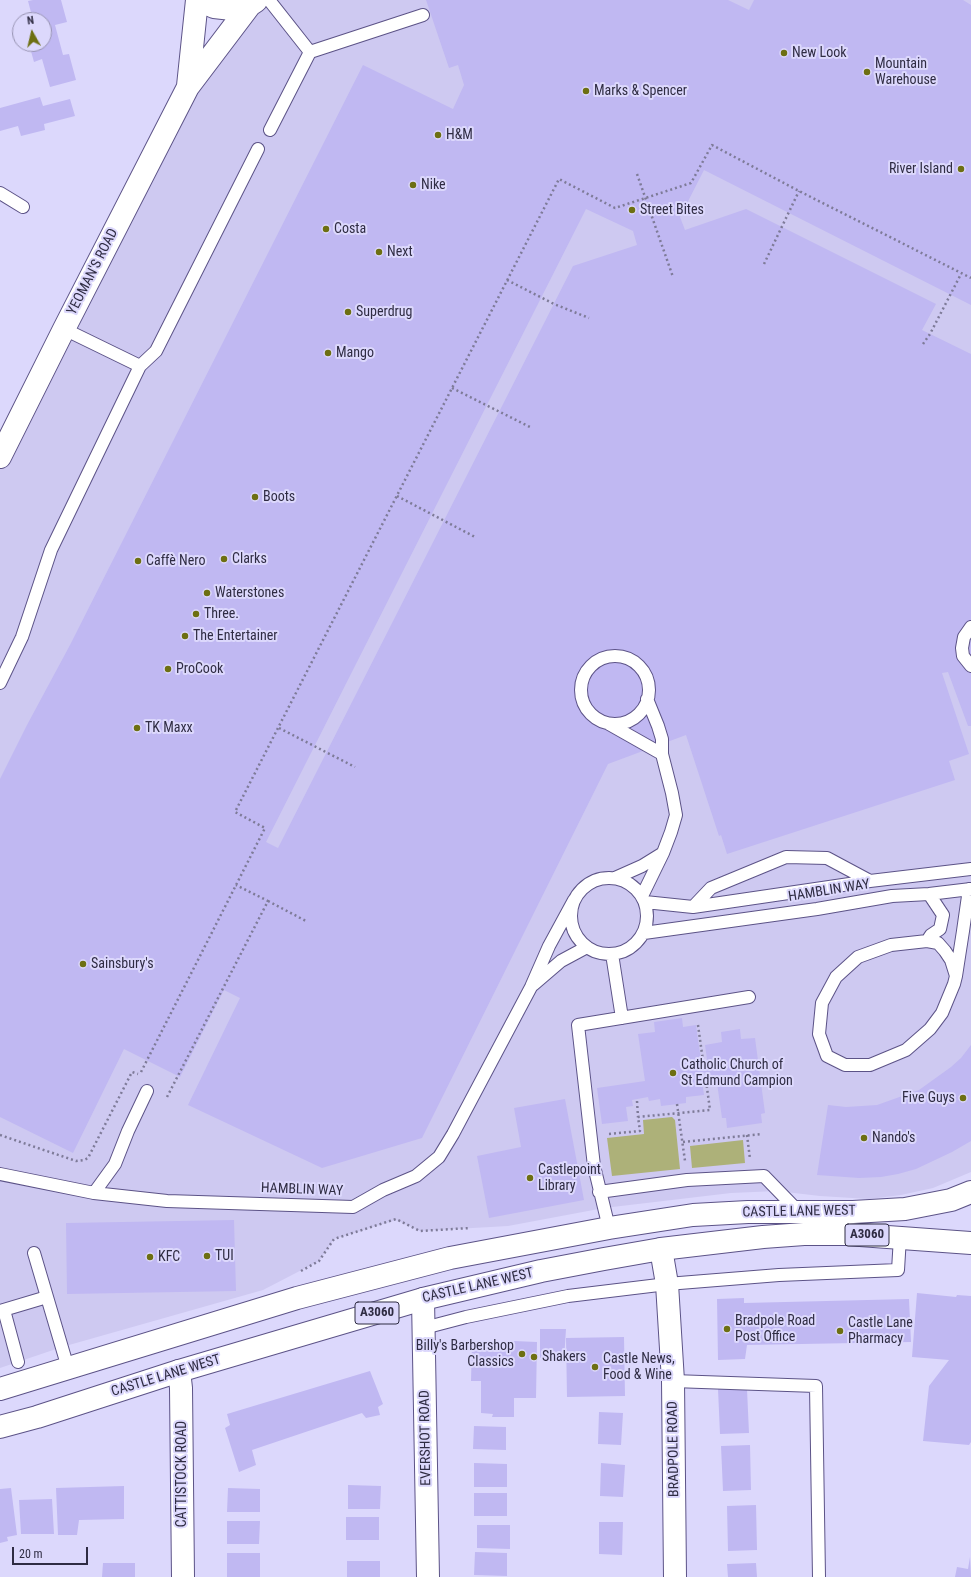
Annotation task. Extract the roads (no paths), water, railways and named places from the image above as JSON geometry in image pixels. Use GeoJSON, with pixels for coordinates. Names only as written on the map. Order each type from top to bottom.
{"type":"FeatureCollection","features":[{"type":"Feature","properties":{"kind":"main road"},"geometry":{"type":"LineString","coordinates":[[198,0],[214,7],[232,9],[258,2]]}},
{"type":"Feature","properties":{"kind":"main road","name":"YEOMAN'S ROAD"},"geometry":{"type":"LineString","coordinates":[[188,87],[198,0]]}},
{"type":"Feature","properties":{"kind":"main road","name":"YEOMAN'S ROAD"},"geometry":{"type":"LineString","coordinates":[[0,457],[188,87],[258,2]]}},
{"type":"Feature","properties":{"kind":"main road","name":"CASTLE LANE WEST"},"geometry":{"type":"LineString","coordinates":[[0,1389],[297,1298],[450,1258],[609,1228],[693,1215],[798,1211],[853,1212],[905,1209],[951,1200],[971,1192]]}},
{"type":"Feature","properties":{"kind":"main road","name":"CASTLE LANE WEST"},"geometry":{"type":"LineString","coordinates":[[0,1427],[37,1417],[179,1371],[423,1299],[541,1271],[604,1259],[661,1249],[763,1237],[804,1234],[846,1234],[971,1243]]}},
{"type":"Feature","properties":{"kind":"main road","name":"BRADPOLE ROAD"},"geometry":{"type":"LineString","coordinates":[[661,1249],[667,1284],[673,1381],[675,1577]]}},
{"type":"Feature","properties":{"kind":"main road","name":"EVERSHOT ROAD"},"geometry":{"type":"LineString","coordinates":[[423,1299],[428,1577]]}},
{"type":"Feature","properties":{"kind":"main road","name":"CATTISTOCK ROAD"},"geometry":{"type":"LineString","coordinates":[[179,1371],[181,1388],[183,1577]]}},
{"type":"Feature","properties":{"kind":"lane"},"geometry":{"type":"LineString","coordinates":[[258,2],[310,52]]}},
{"type":"Feature","properties":{"kind":"lane"},"geometry":{"type":"LineString","coordinates":[[270,130],[310,52],[423,16]]}},
{"type":"Feature","properties":{"kind":"lane"},"geometry":{"type":"LineString","coordinates":[[0,683],[22,637],[51,550],[140,366],[156,351],[258,149]]}},
{"type":"Feature","properties":{"kind":"lane"},"geometry":{"type":"LineString","coordinates":[[0,193],[23,207]]}},
{"type":"Feature","properties":{"kind":"lane"},"geometry":{"type":"LineString","coordinates":[[64,329],[140,366]]}},
{"type":"Feature","properties":{"kind":"lane"},"geometry":{"type":"LineString","coordinates":[[971,627],[964,637],[962,648],[963,656],[971,666]]}},
{"type":"Feature","properties":{"kind":"lane"},"geometry":{"type":"LineString","coordinates":[[608,724],[625,722],[633,719],[639,714],[647,699],[648,690],[644,674],[637,665],[618,657],[607,657],[597,661],[589,668],[583,677],[581,688],[582,698],[586,708],[600,721],[662,754]]}},
{"type":"Feature","properties":{"kind":"lane"},"geometry":{"type":"LineString","coordinates":[[643,899],[663,853],[676,815],[662,754],[662,739],[647,699]]}},
{"type":"Feature","properties":{"kind":"lane","name":"HAMBLIN WAY"},"geometry":{"type":"LineString","coordinates":[[2,1174],[94,1193],[167,1201],[353,1207],[383,1190],[416,1176],[439,1158],[531,987],[574,900],[581,890],[591,882],[602,878],[615,878],[642,866],[663,853]]}},
{"type":"Feature","properties":{"kind":"lane","name":"HAMBLIN WAY"},"geometry":{"type":"LineString","coordinates":[[693,907],[711,888],[786,857],[828,858],[870,881]]}},
{"type":"Feature","properties":{"kind":"lane","name":"HAMBLIN WAY"},"geometry":{"type":"LineString","coordinates":[[643,899],[693,907],[870,881],[971,869]]}},
{"type":"Feature","properties":{"kind":"lane"},"geometry":{"type":"LineString","coordinates":[[574,900],[571,913],[572,926],[577,938],[587,947],[599,953],[612,954],[622,952],[630,948],[638,941],[644,932],[647,923],[647,912],[643,899],[635,888],[615,878]]}},
{"type":"Feature","properties":{"kind":"lane"},"geometry":{"type":"LineString","coordinates":[[956,976],[951,960],[945,950],[938,943],[928,941],[892,945],[858,957],[836,977],[822,1002],[819,1034],[827,1056],[844,1065],[870,1065],[906,1050],[930,1030],[942,1013],[952,991],[956,976],[970,889]]}},
{"type":"Feature","properties":{"kind":"lane","name":"HAMBLIN WAY"},"geometry":{"type":"LineString","coordinates":[[644,932],[817,909],[892,896],[930,894],[970,889]]}},
{"type":"Feature","properties":{"kind":"lane"},"geometry":{"type":"LineString","coordinates":[[928,941],[931,936],[940,929],[943,915],[930,894]]}},
{"type":"Feature","properties":{"kind":"lane","name":"HAMBLIN WAY"},"geometry":{"type":"LineString","coordinates":[[531,987],[560,961],[587,947]]}},
{"type":"Feature","properties":{"kind":"lane"},"geometry":{"type":"LineString","coordinates":[[612,954],[622,1018]]}},
{"type":"Feature","properties":{"kind":"lane"},"geometry":{"type":"LineString","coordinates":[[609,1228],[599,1192],[590,1136],[578,1025],[749,997]]}},
{"type":"Feature","properties":{"kind":"lane"},"geometry":{"type":"LineString","coordinates":[[94,1193],[115,1164],[128,1131],[147,1092]]}},
{"type":"Feature","properties":{"kind":"lane"},"geometry":{"type":"LineString","coordinates":[[599,1192],[687,1180],[764,1176],[798,1211]]}},
{"type":"Feature","properties":{"kind":"lane"},"geometry":{"type":"LineString","coordinates":[[424,1328],[466,1317],[568,1296],[667,1284],[779,1275],[898,1270],[900,1238]]}},
{"type":"Feature","properties":{"kind":"lane"},"geometry":{"type":"LineString","coordinates":[[34,1253],[68,1368]]}},
{"type":"Feature","properties":{"kind":"lane"},"geometry":{"type":"LineString","coordinates":[[18,1362],[2,1311],[47,1297]]}},
{"type":"Feature","properties":{"kind":"lane"},"geometry":{"type":"LineString","coordinates":[[673,1381],[816,1386],[819,1577]]}},
{"type":"Feature","properties":{"kind":"place","name":"New Look"},"geometry":{"type":"Point","coordinates":[784,53]}},
{"type":"Feature","properties":{"kind":"place","name":"Mountain Warehouse"},"geometry":{"type":"Point","coordinates":[867,72]}},
{"type":"Feature","properties":{"kind":"place","name":"Marks & Spencer"},"geometry":{"type":"Point","coordinates":[586,91]}},
{"type":"Feature","properties":{"kind":"place","name":"H&M"},"geometry":{"type":"Point","coordinates":[438,135]}},
{"type":"Feature","properties":{"kind":"place","name":"River Island"},"geometry":{"type":"Point","coordinates":[961,169]}},
{"type":"Feature","properties":{"kind":"place","name":"Nike"},"geometry":{"type":"Point","coordinates":[413,185]}},
{"type":"Feature","properties":{"kind":"place","name":"Street Bites"},"geometry":{"type":"Point","coordinates":[632,210]}},
{"type":"Feature","properties":{"kind":"place","name":"Costa"},"geometry":{"type":"Point","coordinates":[326,229]}},
{"type":"Feature","properties":{"kind":"place","name":"Next"},"geometry":{"type":"Point","coordinates":[379,252]}},
{"type":"Feature","properties":{"kind":"place","name":"Superdrug"},"geometry":{"type":"Point","coordinates":[348,312]}},
{"type":"Feature","properties":{"kind":"place","name":"Mango"},"geometry":{"type":"Point","coordinates":[328,353]}},
{"type":"Feature","properties":{"kind":"place","name":"Boots"},"geometry":{"type":"Point","coordinates":[255,497]}},
{"type":"Feature","properties":{"kind":"place","name":"Clarks"},"geometry":{"type":"Point","coordinates":[224,559]}},
{"type":"Feature","properties":{"kind":"place","name":"Caffè Nero"},"geometry":{"type":"Point","coordinates":[138,561]}},
{"type":"Feature","properties":{"kind":"place","name":"Waterstones"},"geometry":{"type":"Point","coordinates":[207,593]}},
{"type":"Feature","properties":{"kind":"place","name":"Three."},"geometry":{"type":"Point","coordinates":[196,614]}},
{"type":"Feature","properties":{"kind":"place","name":"The Entertainer"},"geometry":{"type":"Point","coordinates":[185,636]}},
{"type":"Feature","properties":{"kind":"place","name":"ProCook"},"geometry":{"type":"Point","coordinates":[168,669]}},
{"type":"Feature","properties":{"kind":"place","name":"TK Maxx"},"geometry":{"type":"Point","coordinates":[137,728]}},
{"type":"Feature","properties":{"kind":"place","name":"Sainsbury's"},"geometry":{"type":"Point","coordinates":[83,964]}},
{"type":"Feature","properties":{"kind":"place","name":"Catholic Church of St Edmund Campion"},"geometry":{"type":"Point","coordinates":[673,1073]}},
{"type":"Feature","properties":{"kind":"place","name":"Five Guys"},"geometry":{"type":"Point","coordinates":[963,1098]}},
{"type":"Feature","properties":{"kind":"place","name":"Nando's"},"geometry":{"type":"Point","coordinates":[864,1138]}},
{"type":"Feature","properties":{"kind":"place","name":"Castlepoint Library"},"geometry":{"type":"Point","coordinates":[530,1178]}},
{"type":"Feature","properties":{"kind":"place","name":"TUI"},"geometry":{"type":"Point","coordinates":[207,1256]}},
{"type":"Feature","properties":{"kind":"place","name":"KFC"},"geometry":{"type":"Point","coordinates":[150,1257]}},
{"type":"Feature","properties":{"kind":"place","name":"Bradpole Road Post Office"},"geometry":{"type":"Point","coordinates":[727,1329]}},
{"type":"Feature","properties":{"kind":"place","name":"Castle Lane Pharmacy"},"geometry":{"type":"Point","coordinates":[840,1331]}},
{"type":"Feature","properties":{"kind":"place","name":"Billy's Barbershop Classics"},"geometry":{"type":"Point","coordinates":[522,1354]}},
{"type":"Feature","properties":{"kind":"place","name":"Shakers"},"geometry":{"type":"Point","coordinates":[534,1357]}},
{"type":"Feature","properties":{"kind":"place","name":"Castle News, Food & Wine"},"geometry":{"type":"Point","coordinates":[595,1367]}}]}
